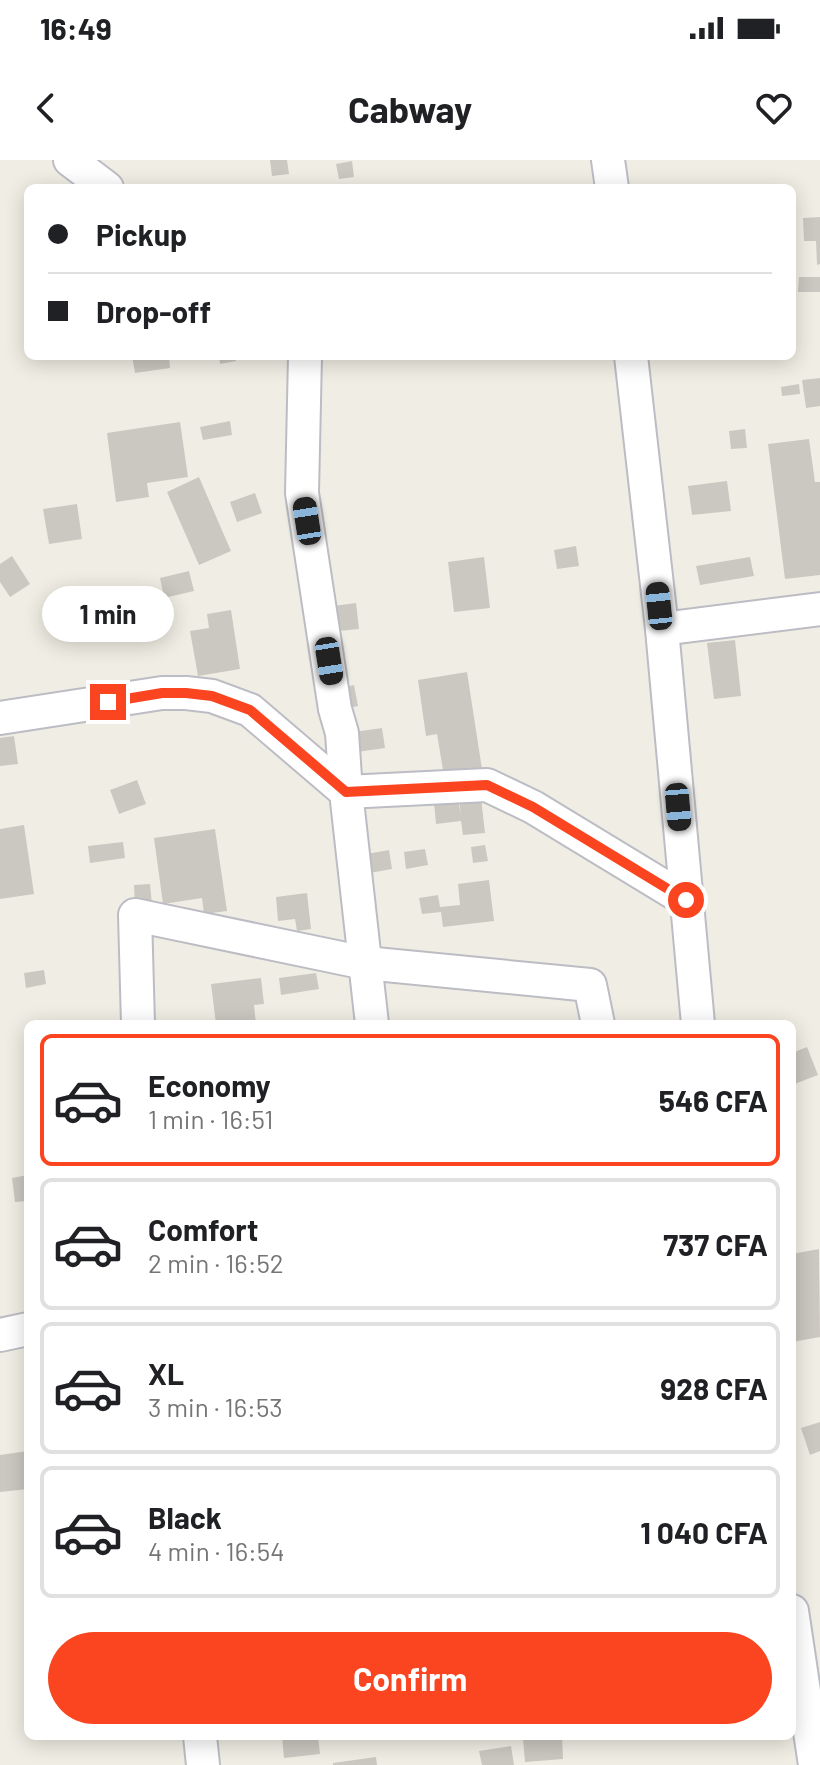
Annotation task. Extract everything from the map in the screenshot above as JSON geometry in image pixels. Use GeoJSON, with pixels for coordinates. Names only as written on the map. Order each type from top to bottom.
{"type":"FeatureCollection","features":[{"type":"Feature","properties":{"kind":"street"},"geometry":{"type":"LineString","coordinates":[[70,160],[102,184]]}},
{"type":"Feature","properties":{"kind":"street"},"geometry":{"type":"LineString","coordinates":[[608,160],[611,184]]}},
{"type":"Feature","properties":{"kind":"street"},"geometry":{"type":"LineString","coordinates":[[305,360],[302,493],[335,709],[342,733],[372,1020]]}},
{"type":"Feature","properties":{"kind":"street"},"geometry":{"type":"LineString","coordinates":[[631,360],[662,629],[698,1020]]}},
{"type":"Feature","properties":{"kind":"street"},"geometry":{"type":"LineString","coordinates":[[662,629],[820,609]]}},
{"type":"Feature","properties":{"kind":"street"},"geometry":{"type":"LineString","coordinates":[[0,718],[162,693],[212,696],[250,710],[346,792],[487,785],[533,807],[686,900]]}},
{"type":"Feature","properties":{"kind":"street"},"geometry":{"type":"LineString","coordinates":[[138,1020],[135,915],[365,963],[590,985],[597,1020]]}},
{"type":"Feature","properties":{"kind":"street"},"geometry":{"type":"LineString","coordinates":[[0,1335],[24,1330]]}},
{"type":"Feature","properties":{"kind":"street"},"geometry":{"type":"LineString","coordinates":[[796,1638],[815,1765]]}},
{"type":"Feature","properties":{"kind":"street"},"geometry":{"type":"LineString","coordinates":[[200,1740],[203,1765]]}},
{"type":"Feature","properties":{"kind":"building"},"geometry":{"type":"Polygon","coordinates":[[[270,160],[287,160],[289,174],[272,176],[270,160]]]}},
{"type":"Feature","properties":{"kind":"building"},"geometry":{"type":"Polygon","coordinates":[[[352,161],[354,177],[339,179],[336,164],[352,161]]]}},
{"type":"Feature","properties":{"kind":"building"},"geometry":{"type":"Polygon","coordinates":[[[820,217],[820,264],[817,265],[816,241],[804,241],[803,218],[820,217]]]}},
{"type":"Feature","properties":{"kind":"building"},"geometry":{"type":"Polygon","coordinates":[[[799,277],[820,277],[820,292],[798,292],[799,277]]]}},
{"type":"Feature","properties":{"kind":"building"},"geometry":{"type":"Polygon","coordinates":[[[133,360],[169,360],[170,368],[135,373],[133,360]]]}},
{"type":"Feature","properties":{"kind":"building"},"geometry":{"type":"Polygon","coordinates":[[[220,360],[236,360],[236,361],[220,364],[220,360]]]}},
{"type":"Feature","properties":{"kind":"building"},"geometry":{"type":"Polygon","coordinates":[[[820,378],[820,406],[806,408],[802,380],[820,378]]]}},
{"type":"Feature","properties":{"kind":"building"},"geometry":{"type":"Polygon","coordinates":[[[799,384],[800,394],[782,396],[781,387],[799,384]]]}},
{"type":"Feature","properties":{"kind":"building"},"geometry":{"type":"Polygon","coordinates":[[[230,421],[232,435],[203,440],[200,427],[230,421]]]}},
{"type":"Feature","properties":{"kind":"building"},"geometry":{"type":"Polygon","coordinates":[[[180,422],[188,477],[147,483],[149,497],[116,502],[107,433],[180,422]]]}},
{"type":"Feature","properties":{"kind":"building"},"geometry":{"type":"Polygon","coordinates":[[[745,429],[747,448],[731,449],[729,431],[745,429]]]}},
{"type":"Feature","properties":{"kind":"building"},"geometry":{"type":"Polygon","coordinates":[[[809,439],[815,482],[820,482],[820,575],[785,579],[768,444],[809,439]]]}},
{"type":"Feature","properties":{"kind":"building"},"geometry":{"type":"Polygon","coordinates":[[[199,477],[231,551],[199,565],[167,492],[199,477]]]}},
{"type":"Feature","properties":{"kind":"building"},"geometry":{"type":"Polygon","coordinates":[[[727,481],[731,511],[692,515],[688,486],[727,481]]]}},
{"type":"Feature","properties":{"kind":"building"},"geometry":{"type":"Polygon","coordinates":[[[255,493],[262,513],[237,522],[230,502],[255,493]]]}},
{"type":"Feature","properties":{"kind":"building"},"geometry":{"type":"Polygon","coordinates":[[[77,504],[82,539],[49,544],[43,509],[77,504]]]}},
{"type":"Feature","properties":{"kind":"building"},"geometry":{"type":"Polygon","coordinates":[[[576,546],[579,566],[557,569],[554,550],[576,546]]]}},
{"type":"Feature","properties":{"kind":"building"},"geometry":{"type":"Polygon","coordinates":[[[12,556],[30,584],[10,597],[0,582],[0,564],[12,556]]]}},
{"type":"Feature","properties":{"kind":"building"},"geometry":{"type":"Polygon","coordinates":[[[484,557],[490,608],[454,612],[448,562],[484,557]]]}},
{"type":"Feature","properties":{"kind":"building"},"geometry":{"type":"Polygon","coordinates":[[[750,557],[754,576],[700,585],[696,566],[750,557]]]}},
{"type":"Feature","properties":{"kind":"building"},"geometry":{"type":"Polygon","coordinates":[[[189,571],[194,591],[164,598],[160,578],[189,571]]]}},
{"type":"Feature","properties":{"kind":"building"},"geometry":{"type":"Polygon","coordinates":[[[356,603],[359,629],[329,632],[326,607],[356,603]]]}},
{"type":"Feature","properties":{"kind":"building"},"geometry":{"type":"Polygon","coordinates":[[[231,610],[240,669],[198,676],[190,631],[209,628],[207,614],[231,610]]]}},
{"type":"Feature","properties":{"kind":"building"},"geometry":{"type":"Polygon","coordinates":[[[735,640],[741,696],[714,699],[707,643],[735,640]]]}},
{"type":"Feature","properties":{"kind":"building"},"geometry":{"type":"Polygon","coordinates":[[[467,672],[482,769],[444,776],[437,734],[426,736],[418,680],[467,672]]]}},
{"type":"Feature","properties":{"kind":"building"},"geometry":{"type":"Polygon","coordinates":[[[354,685],[358,706],[344,709],[340,688],[354,685]]]}},
{"type":"Feature","properties":{"kind":"building"},"geometry":{"type":"Polygon","coordinates":[[[382,728],[385,748],[350,753],[347,733],[382,728]]]}},
{"type":"Feature","properties":{"kind":"building"},"geometry":{"type":"Polygon","coordinates":[[[14,736],[18,764],[0,766],[0,738],[14,736]]]}},
{"type":"Feature","properties":{"kind":"building"},"geometry":{"type":"Polygon","coordinates":[[[137,780],[146,804],[119,814],[110,790],[137,780]]]}},
{"type":"Feature","properties":{"kind":"building"},"geometry":{"type":"Polygon","coordinates":[[[481,798],[485,833],[463,835],[461,821],[436,824],[434,803],[458,800],[461,815],[459,800],[481,798]]]}},
{"type":"Feature","properties":{"kind":"building"},"geometry":{"type":"Polygon","coordinates":[[[24,825],[34,894],[0,899],[0,829],[24,825]]]}},
{"type":"Feature","properties":{"kind":"building"},"geometry":{"type":"Polygon","coordinates":[[[215,829],[227,911],[204,914],[202,898],[163,904],[154,838],[215,829]]]}},
{"type":"Feature","properties":{"kind":"building"},"geometry":{"type":"Polygon","coordinates":[[[123,842],[125,858],[90,863],[88,846],[123,842]]]}},
{"type":"Feature","properties":{"kind":"building"},"geometry":{"type":"Polygon","coordinates":[[[485,845],[488,861],[473,863],[471,847],[485,845]]]}},
{"type":"Feature","properties":{"kind":"building"},"geometry":{"type":"Polygon","coordinates":[[[425,849],[428,865],[406,869],[404,852],[425,849]]]}},
{"type":"Feature","properties":{"kind":"building"},"geometry":{"type":"Polygon","coordinates":[[[389,850],[392,869],[364,874],[361,855],[389,850]]]}},
{"type":"Feature","properties":{"kind":"building"},"geometry":{"type":"Polygon","coordinates":[[[489,880],[494,921],[443,927],[441,912],[422,914],[419,898],[438,895],[440,907],[460,905],[458,884],[489,880]]]}},
{"type":"Feature","properties":{"kind":"building"},"geometry":{"type":"Polygon","coordinates":[[[150,884],[152,905],[135,906],[134,885],[150,884]]]}},
{"type":"Feature","properties":{"kind":"building"},"geometry":{"type":"Polygon","coordinates":[[[307,893],[311,929],[297,931],[295,919],[278,921],[276,897],[307,893]]]}},
{"type":"Feature","properties":{"kind":"building"},"geometry":{"type":"Polygon","coordinates":[[[44,970],[46,984],[26,988],[24,973],[44,970]]]}},
{"type":"Feature","properties":{"kind":"building"},"geometry":{"type":"Polygon","coordinates":[[[316,973],[319,989],[281,995],[279,978],[316,973]]]}},
{"type":"Feature","properties":{"kind":"building"},"geometry":{"type":"Polygon","coordinates":[[[261,978],[264,1004],[254,1005],[256,1020],[216,1020],[211,984],[261,978]]]}},
{"type":"Feature","properties":{"kind":"building"},"geometry":{"type":"Polygon","coordinates":[[[807,1047],[818,1075],[796,1083],[796,1051],[807,1047]]]}},
{"type":"Feature","properties":{"kind":"building"},"geometry":{"type":"Polygon","coordinates":[[[24,1176],[24,1201],[15,1202],[12,1178],[24,1176]]]}},
{"type":"Feature","properties":{"kind":"building"},"geometry":{"type":"Polygon","coordinates":[[[819,1249],[820,1337],[796,1341],[796,1253],[819,1249]]]}},
{"type":"Feature","properties":{"kind":"building"},"geometry":{"type":"Polygon","coordinates":[[[820,1422],[820,1451],[810,1455],[801,1428],[820,1422]]]}},
{"type":"Feature","properties":{"kind":"building"},"geometry":{"type":"Polygon","coordinates":[[[24,1452],[24,1489],[0,1492],[0,1455],[24,1452]]]}},
{"type":"Feature","properties":{"kind":"building"},"geometry":{"type":"Polygon","coordinates":[[[282,1740],[318,1740],[320,1754],[284,1758],[282,1740]]]}},
{"type":"Feature","properties":{"kind":"building"},"geometry":{"type":"Polygon","coordinates":[[[523,1740],[562,1740],[563,1759],[525,1762],[523,1740]]]}},
{"type":"Feature","properties":{"kind":"building"},"geometry":{"type":"Polygon","coordinates":[[[511,1746],[514,1765],[482,1765],[479,1751],[511,1746]]]}},
{"type":"Feature","properties":{"kind":"building"},"geometry":{"type":"Polygon","coordinates":[[[376,1757],[377,1765],[333,1765],[333,1763],[376,1757]]]}},
{"type":"Feature","properties":{"kind":"route"},"geometry":{"type":"LineString","coordinates":[[108,702],[162,693],[186,693],[212,696],[250,710],[346,792],[487,785],[533,807],[686,900]]}}]}
